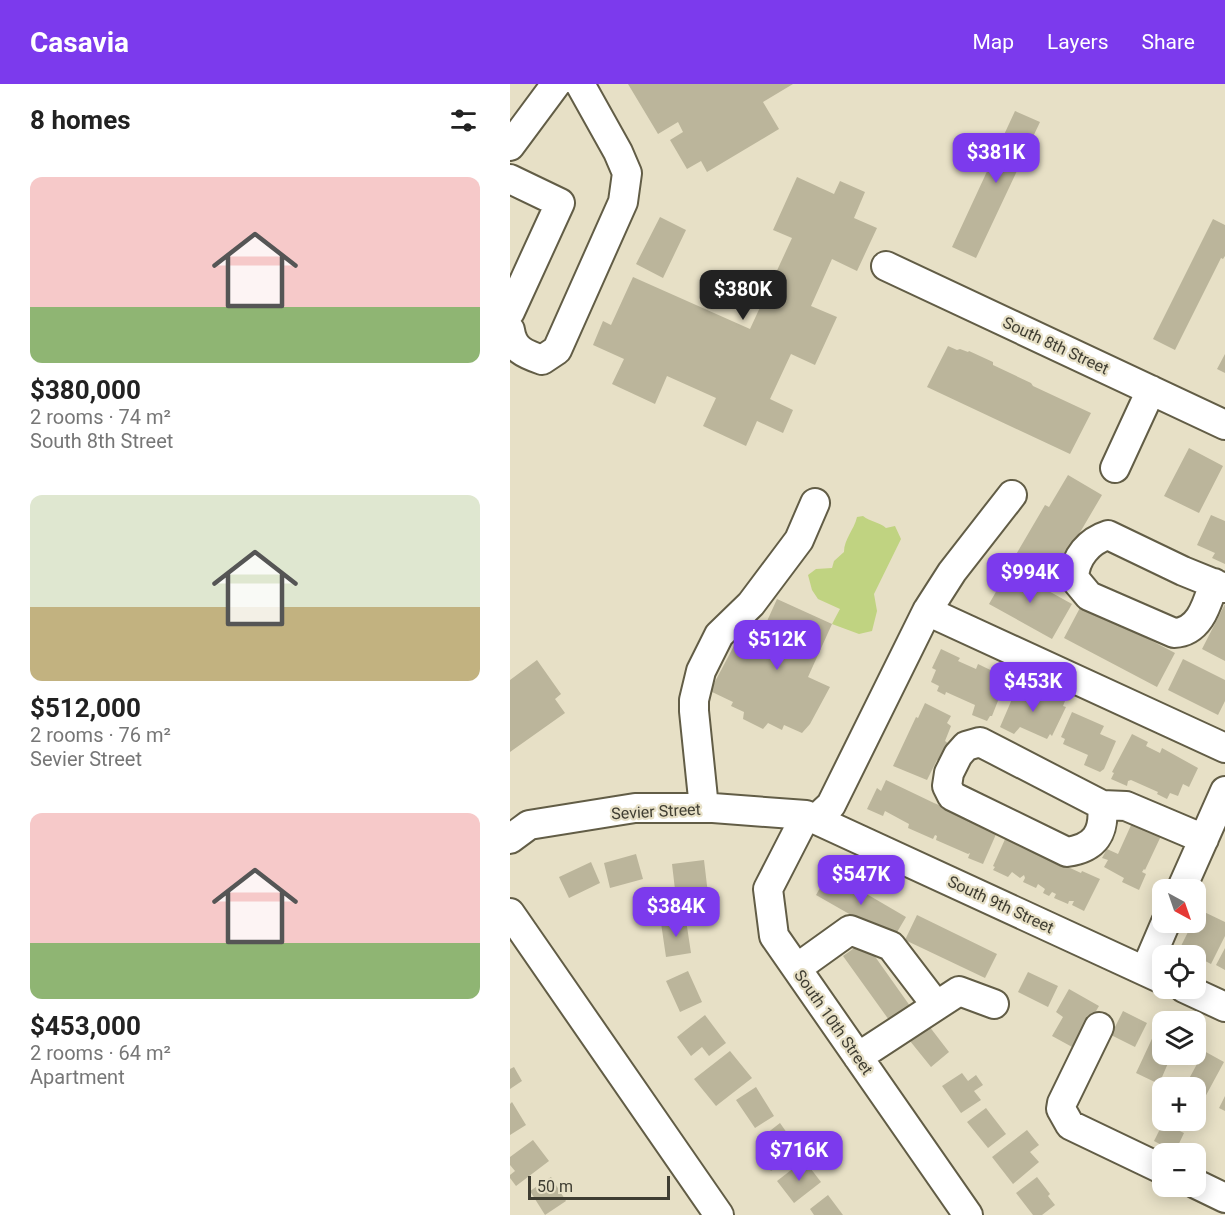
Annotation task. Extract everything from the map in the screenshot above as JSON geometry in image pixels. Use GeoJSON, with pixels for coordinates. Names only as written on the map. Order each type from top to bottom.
{"type":"FeatureCollection","features":[{"type":"Feature","properties":{"kind":"street"},"geometry":{"type":"LineString","coordinates":[[510,146],[556,84]]}},
{"type":"Feature","properties":{"kind":"street"},"geometry":{"type":"LineString","coordinates":[[510,330],[511,338],[522,353],[542,360],[557,350],[623,202],[627,172],[580,84]]}},
{"type":"Feature","properties":{"kind":"street"},"geometry":{"type":"LineString","coordinates":[[510,179],[560,203],[510,312]]}},
{"type":"Feature","properties":{"kind":"street","name":"South 8th Street"},"geometry":{"type":"LineString","coordinates":[[886,266],[1225,425]]}},
{"type":"Feature","properties":{"kind":"street"},"geometry":{"type":"LineString","coordinates":[[1115,468],[1151,390]]}},
{"type":"Feature","properties":{"kind":"street","name":"South 10th Street"},"geometry":{"type":"LineString","coordinates":[[968,1215],[774,936],[768,890],[811,817],[831,805],[927,611],[952,572],[1012,495]]}},
{"type":"Feature","properties":{"kind":"street"},"geometry":{"type":"LineString","coordinates":[[704,808],[694,711],[694,700],[701,671],[719,635],[751,604],[799,540],[814,503]]}},
{"type":"Feature","properties":{"kind":"street"},"geometry":{"type":"LineString","coordinates":[[1108,535],[1183,571],[1219,585],[1204,613],[1193,626],[1181,633],[1174,633],[1089,596],[1074,578],[1074,568],[1082,552],[1098,538],[1108,535]]}},
{"type":"Feature","properties":{"kind":"street"},"geometry":{"type":"LineString","coordinates":[[927,611],[1225,748]]}},
{"type":"Feature","properties":{"kind":"street"},"geometry":{"type":"LineString","coordinates":[[1102,806],[1103,819],[1099,834],[1086,848],[1067,852],[952,796],[947,786],[949,773],[958,755],[966,746],[980,742],[1102,806],[1126,806],[1204,839]]}},
{"type":"Feature","properties":{"kind":"street"},"geometry":{"type":"LineString","coordinates":[[1186,879],[1225,791]]}},
{"type":"Feature","properties":{"kind":"street","name":"Sevier Street"},"geometry":{"type":"LineString","coordinates":[[510,839],[529,825],[636,808],[704,808],[811,817]]}},
{"type":"Feature","properties":{"kind":"street","name":"South 9th Street"},"geometry":{"type":"LineString","coordinates":[[811,817],[1152,974]]}},
{"type":"Feature","properties":{"kind":"street"},"geometry":{"type":"LineString","coordinates":[[510,913],[719,1215]]}},
{"type":"Feature","properties":{"kind":"street"},"geometry":{"type":"LineString","coordinates":[[796,968],[850,930],[891,946],[936,1005]]}},
{"type":"Feature","properties":{"kind":"street"},"geometry":{"type":"LineString","coordinates":[[858,1057],[958,991],[994,1004]]}},
{"type":"Feature","properties":{"kind":"street"},"geometry":{"type":"LineString","coordinates":[[1206,998],[1225,1007]]}},
{"type":"Feature","properties":{"kind":"street"},"geometry":{"type":"LineString","coordinates":[[1099,1027],[1062,1103],[1064,1117],[1070,1125],[1152,1164]]}},
{"type":"Feature","properties":{"kind":"street"},"geometry":{"type":"LineString","coordinates":[[1206,1190],[1225,1200],[1219,1215]]}},
{"type":"Feature","properties":{"kind":"green space"},"geometry":{"type":"Polygon","coordinates":[[[863,516],[886,528],[895,526],[901,539],[874,594],[877,611],[872,631],[859,634],[832,624],[840,609],[818,599],[812,590],[808,575],[816,569],[832,568],[834,561],[844,552],[857,517],[863,516]]]}},
{"type":"Feature","properties":{"kind":"building"},"geometry":{"type":"Polygon","coordinates":[[[628,84],[793,84],[763,102],[779,129],[707,172],[701,161],[687,169],[670,140],[683,132],[678,122],[658,134],[628,84]]]}},
{"type":"Feature","properties":{"kind":"building"},"geometry":{"type":"Polygon","coordinates":[[[1015,111],[1040,122],[976,258],[952,247],[1015,111]]]}},
{"type":"Feature","properties":{"kind":"building"},"geometry":{"type":"Polygon","coordinates":[[[797,177],[834,194],[840,181],[865,192],[854,218],[877,228],[857,271],[832,259],[811,306],[837,317],[815,365],[791,354],[770,399],[793,410],[783,433],[757,421],[746,446],[703,426],[716,398],[667,376],[655,404],[612,384],[624,359],[593,345],[603,321],[611,325],[633,277],[750,329],[792,238],[773,230],[797,177]]]}},
{"type":"Feature","properties":{"kind":"building"},"geometry":{"type":"Polygon","coordinates":[[[660,217],[686,230],[663,278],[636,264],[660,217]]]}},
{"type":"Feature","properties":{"kind":"building"},"geometry":{"type":"Polygon","coordinates":[[[1213,219],[1225,225],[1225,256],[1221,258],[1175,350],[1153,339],[1213,219]]]}},
{"type":"Feature","properties":{"kind":"building"},"geometry":{"type":"Polygon","coordinates":[[[948,346],[957,350],[969,351],[993,362],[993,365],[1033,386],[1091,413],[1070,454],[927,387],[948,346]]]}},
{"type":"Feature","properties":{"kind":"building"},"geometry":{"type":"Polygon","coordinates":[[[1225,354],[1225,373],[1217,369],[1225,354]]]}},
{"type":"Feature","properties":{"kind":"building"},"geometry":{"type":"Polygon","coordinates":[[[1189,448],[1223,466],[1199,513],[1164,496],[1189,448]]]}},
{"type":"Feature","properties":{"kind":"building"},"geometry":{"type":"Polygon","coordinates":[[[1068,475],[1102,495],[1052,580],[1014,558],[1045,505],[1049,507],[1068,475]]]}},
{"type":"Feature","properties":{"kind":"building"},"geometry":{"type":"Polygon","coordinates":[[[1211,515],[1225,521],[1225,564],[1212,558],[1215,553],[1197,545],[1211,515]]]}},
{"type":"Feature","properties":{"kind":"building"},"geometry":{"type":"Polygon","coordinates":[[[1009,569],[1072,604],[1052,639],[989,604],[1009,569]]]}},
{"type":"Feature","properties":{"kind":"building"},"geometry":{"type":"Polygon","coordinates":[[[777,599],[832,624],[808,677],[830,687],[810,724],[802,733],[784,725],[782,730],[768,723],[763,729],[743,719],[744,712],[731,706],[733,702],[710,691],[736,642],[753,652],[777,599]]]}},
{"type":"Feature","properties":{"kind":"building"},"geometry":{"type":"Polygon","coordinates":[[[1082,604],[1175,653],[1157,687],[1064,638],[1082,604]]]}},
{"type":"Feature","properties":{"kind":"building"},"geometry":{"type":"Polygon","coordinates":[[[1225,604],[1225,661],[1202,649],[1225,604]]]}},
{"type":"Feature","properties":{"kind":"building"},"geometry":{"type":"Polygon","coordinates":[[[941,649],[960,658],[958,661],[976,669],[978,664],[1007,678],[992,716],[987,721],[972,715],[975,705],[946,692],[945,695],[937,691],[939,686],[931,682],[936,670],[932,668],[941,649]]]}},
{"type":"Feature","properties":{"kind":"building"},"geometry":{"type":"Polygon","coordinates":[[[1183,659],[1225,680],[1225,701],[1218,715],[1168,690],[1183,659]]]}},
{"type":"Feature","properties":{"kind":"building"},"geometry":{"type":"Polygon","coordinates":[[[537,660],[561,694],[555,699],[565,713],[510,752],[510,680],[537,660]]]}},
{"type":"Feature","properties":{"kind":"building"},"geometry":{"type":"Polygon","coordinates":[[[1019,683],[1033,690],[1032,693],[1049,700],[1051,695],[1065,701],[1063,706],[1066,707],[1052,736],[1050,734],[1047,739],[1020,727],[1014,734],[1000,727],[1019,683]]]}},
{"type":"Feature","properties":{"kind":"building"},"geometry":{"type":"Polygon","coordinates":[[[925,703],[951,716],[947,723],[951,726],[945,741],[949,744],[941,762],[937,760],[927,780],[893,766],[925,703]]]}},
{"type":"Feature","properties":{"kind":"building"},"geometry":{"type":"Polygon","coordinates":[[[1072,712],[1104,726],[1100,734],[1116,741],[1104,769],[1100,772],[1084,765],[1088,755],[1063,744],[1065,739],[1061,737],[1072,712]]]}},
{"type":"Feature","properties":{"kind":"building"},"geometry":{"type":"Polygon","coordinates":[[[1132,734],[1148,742],[1146,746],[1160,753],[1162,748],[1198,768],[1189,787],[1183,784],[1178,796],[1170,793],[1167,799],[1157,794],[1158,792],[1131,780],[1128,781],[1127,786],[1111,779],[1114,773],[1112,772],[1132,734]]]}},
{"type":"Feature","properties":{"kind":"building"},"geometry":{"type":"Polygon","coordinates":[[[886,780],[967,818],[966,820],[997,832],[983,864],[968,858],[970,853],[936,840],[935,835],[933,839],[908,828],[909,824],[885,811],[883,816],[867,809],[877,788],[881,791],[886,780]]]}},
{"type":"Feature","properties":{"kind":"building"},"geometry":{"type":"Polygon","coordinates":[[[1132,823],[1161,836],[1142,872],[1146,874],[1139,890],[1122,882],[1124,878],[1104,867],[1108,860],[1102,858],[1107,849],[1118,854],[1132,823]]]}},
{"type":"Feature","properties":{"kind":"building"},"geometry":{"type":"Polygon","coordinates":[[[1006,837],[1069,865],[1068,867],[1081,873],[1082,871],[1100,879],[1084,911],[1072,905],[1074,901],[1069,901],[1068,904],[1054,898],[1056,894],[1052,892],[1049,896],[1043,893],[1045,889],[1038,884],[1036,888],[1023,882],[1024,875],[1020,878],[1012,872],[1008,877],[993,870],[1006,837]]]}},
{"type":"Feature","properties":{"kind":"building"},"geometry":{"type":"Polygon","coordinates":[[[636,854],[643,879],[610,888],[604,863],[636,854]]]}},
{"type":"Feature","properties":{"kind":"building"},"geometry":{"type":"Polygon","coordinates":[[[704,860],[708,894],[676,898],[672,864],[704,860]]]}},
{"type":"Feature","properties":{"kind":"building"},"geometry":{"type":"Polygon","coordinates":[[[591,862],[600,883],[569,898],[559,877],[591,862]]]}},
{"type":"Feature","properties":{"kind":"building"},"geometry":{"type":"Polygon","coordinates":[[[829,872],[906,917],[893,939],[816,895],[829,872]]]}},
{"type":"Feature","properties":{"kind":"building"},"geometry":{"type":"Polygon","coordinates":[[[1206,913],[1225,922],[1225,936],[1211,964],[1206,961],[1206,945],[1182,945],[1188,933],[1206,933],[1206,913]]]}},
{"type":"Feature","properties":{"kind":"building"},"geometry":{"type":"Polygon","coordinates":[[[917,915],[997,954],[985,978],[905,940],[917,915]]]}},
{"type":"Feature","properties":{"kind":"building"},"geometry":{"type":"Polygon","coordinates":[[[686,920],[691,953],[666,957],[661,923],[686,920]]]}},
{"type":"Feature","properties":{"kind":"building"},"geometry":{"type":"Polygon","coordinates":[[[864,941],[915,1013],[894,1027],[843,956],[864,941]]]}},
{"type":"Feature","properties":{"kind":"building"},"geometry":{"type":"Polygon","coordinates":[[[1225,948],[1225,970],[1216,965],[1225,948]]]}},
{"type":"Feature","properties":{"kind":"building"},"geometry":{"type":"Polygon","coordinates":[[[688,971],[702,1002],[680,1012],[666,981],[688,971]]]}},
{"type":"Feature","properties":{"kind":"building"},"geometry":{"type":"Polygon","coordinates":[[[1028,972],[1058,986],[1048,1007],[1018,992],[1028,972]]]}},
{"type":"Feature","properties":{"kind":"building"},"geometry":{"type":"Polygon","coordinates":[[[1069,989],[1099,1006],[1074,1048],[1052,1036],[1063,1017],[1056,1012],[1069,989]]]}},
{"type":"Feature","properties":{"kind":"building"},"geometry":{"type":"Polygon","coordinates":[[[1123,1011],[1147,1023],[1135,1047],[1111,1035],[1123,1011]]]}},
{"type":"Feature","properties":{"kind":"building"},"geometry":{"type":"Polygon","coordinates":[[[705,1015],[726,1043],[709,1056],[702,1047],[691,1056],[677,1037],[705,1015]]]}},
{"type":"Feature","properties":{"kind":"building"},"geometry":{"type":"Polygon","coordinates":[[[929,1026],[949,1052],[931,1067],[910,1041],[929,1026]]]}},
{"type":"Feature","properties":{"kind":"building"},"geometry":{"type":"Polygon","coordinates":[[[1152,1039],[1152,1065],[1167,1065],[1162,1077],[1152,1077],[1152,1081],[1136,1073],[1152,1039]]]}},
{"type":"Feature","properties":{"kind":"building"},"geometry":{"type":"Polygon","coordinates":[[[730,1051],[752,1078],[716,1106],[694,1079],[730,1051]]]}},
{"type":"Feature","properties":{"kind":"building"},"geometry":{"type":"Polygon","coordinates":[[[1206,1052],[1224,1062],[1206,1095],[1206,1077],[1190,1077],[1196,1065],[1206,1065],[1206,1052]]]}},
{"type":"Feature","properties":{"kind":"building"},"geometry":{"type":"Polygon","coordinates":[[[514,1067],[522,1081],[510,1089],[510,1069],[514,1067]]]}},
{"type":"Feature","properties":{"kind":"building"},"geometry":{"type":"Polygon","coordinates":[[[962,1073],[968,1081],[976,1075],[983,1085],[974,1091],[981,1100],[961,1113],[942,1086],[962,1073]]]}},
{"type":"Feature","properties":{"kind":"building"},"geometry":{"type":"Polygon","coordinates":[[[756,1087],[774,1116],[755,1128],[736,1100],[756,1087]]]}},
{"type":"Feature","properties":{"kind":"building"},"geometry":{"type":"Polygon","coordinates":[[[1225,1096],[1225,1111],[1219,1108],[1225,1096]]]}},
{"type":"Feature","properties":{"kind":"building"},"geometry":{"type":"Polygon","coordinates":[[[512,1102],[526,1125],[510,1135],[510,1104],[512,1102]]]}},
{"type":"Feature","properties":{"kind":"building"},"geometry":{"type":"Polygon","coordinates":[[[986,1108],[1006,1134],[988,1148],[967,1122],[986,1108]]]}},
{"type":"Feature","properties":{"kind":"building"},"geometry":{"type":"Polygon","coordinates":[[[780,1123],[799,1150],[771,1171],[760,1156],[770,1149],[762,1137],[780,1123]]]}},
{"type":"Feature","properties":{"kind":"building"},"geometry":{"type":"Polygon","coordinates":[[[1027,1130],[1039,1145],[1030,1152],[1039,1162],[1013,1184],[992,1157],[1027,1130]]]}},
{"type":"Feature","properties":{"kind":"building"},"geometry":{"type":"Polygon","coordinates":[[[1159,1131],[1184,1133],[1179,1143],[1154,1141],[1159,1131]]]}},
{"type":"Feature","properties":{"kind":"building"},"geometry":{"type":"Polygon","coordinates":[[[533,1140],[549,1161],[516,1186],[510,1178],[515,1171],[510,1165],[510,1157],[533,1140]]]}},
{"type":"Feature","properties":{"kind":"building"},"geometry":{"type":"Polygon","coordinates":[[[804,1160],[821,1182],[794,1203],[777,1181],[804,1160]]]}},
{"type":"Feature","properties":{"kind":"building"},"geometry":{"type":"Polygon","coordinates":[[[551,1177],[566,1201],[545,1215],[530,1191],[551,1177]]]}},
{"type":"Feature","properties":{"kind":"building"},"geometry":{"type":"Polygon","coordinates":[[[1037,1177],[1055,1205],[1042,1215],[1033,1215],[1016,1193],[1037,1177]]]}},
{"type":"Feature","properties":{"kind":"building"},"geometry":{"type":"Polygon","coordinates":[[[828,1195],[843,1215],[814,1215],[810,1209],[828,1195]]]}}]}
